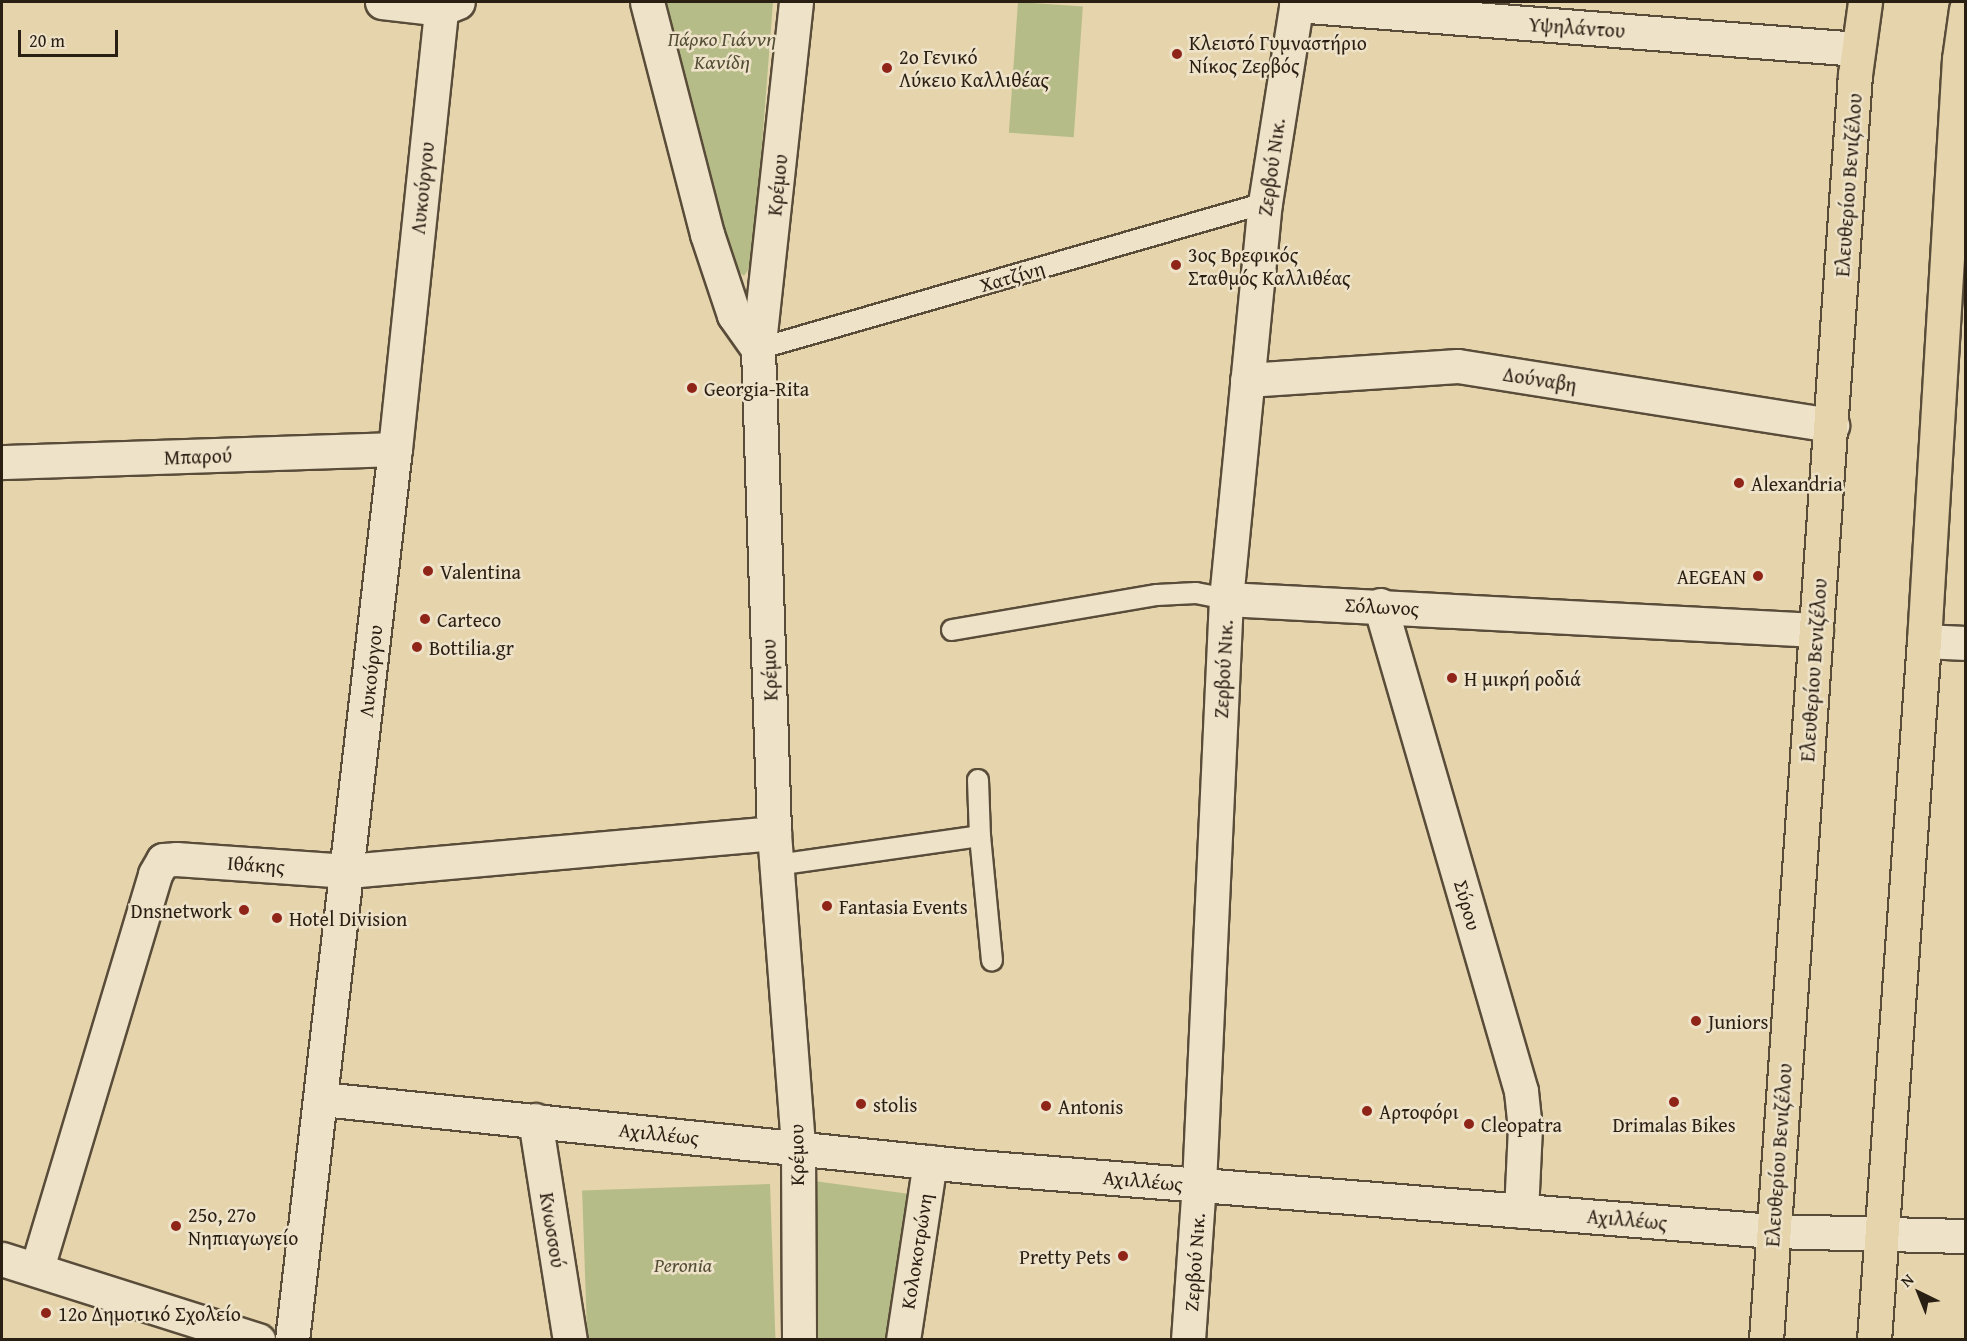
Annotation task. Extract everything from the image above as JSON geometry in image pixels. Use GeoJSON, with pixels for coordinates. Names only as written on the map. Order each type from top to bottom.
{"type":"FeatureCollection","features":[{"type":"Feature","properties":{"kind":"main road","name":"Ελευθερίου Βενιζέλου"},"geometry":{"type":"LineString","coordinates":[[1766,1340],[1858,49],[1865,2]]}},
{"type":"Feature","properties":{"kind":"main road"},"geometry":{"type":"LineString","coordinates":[[1874,1340],[1924,641],[1965,9]]}},
{"type":"Feature","properties":{"kind":"street"},"geometry":{"type":"LineString","coordinates":[[382,2],[447,4]]}},
{"type":"Feature","properties":{"kind":"street"},"geometry":{"type":"LineString","coordinates":[[647,2],[707,234],[734,315],[758,350]]}},
{"type":"Feature","properties":{"kind":"street","name":"Κρέμου"},"geometry":{"type":"LineString","coordinates":[[796,2],[758,350],[774,833],[798,1148],[799,1340]]}},
{"type":"Feature","properties":{"kind":"street","name":"Λυκούργου"},"geometry":{"type":"LineString","coordinates":[[292,1340],[322,1099],[447,4]]}},
{"type":"Feature","properties":{"kind":"street","name":"Υψηλάντου"},"geometry":{"type":"LineString","coordinates":[[1297,4],[1858,49]]}},
{"type":"Feature","properties":{"kind":"street","name":"Ζερβού Νικ."},"geometry":{"type":"LineString","coordinates":[[1188,1340],[1199,1185],[1226,599],[1265,203],[1297,4]]}},
{"type":"Feature","properties":{"kind":"street","name":"Δούναβη"},"geometry":{"type":"LineString","coordinates":[[1247,380],[1458,366],[1832,425]]}},
{"type":"Feature","properties":{"kind":"street","name":"Μπαρού"},"geometry":{"type":"LineString","coordinates":[[2,462],[395,449]]}},
{"type":"Feature","properties":{"kind":"street","name":"Σόλωνος"},"geometry":{"type":"LineString","coordinates":[[1226,599],[1380,605],[1816,630]]}},
{"type":"Feature","properties":{"kind":"street","name":"Σύρου"},"geometry":{"type":"LineString","coordinates":[[1380,605],[1521,1091],[1525,1127],[1521,1211]]}},
{"type":"Feature","properties":{"kind":"street"},"geometry":{"type":"LineString","coordinates":[[1924,641],[1965,643]]}},
{"type":"Feature","properties":{"kind":"street","name":"Ιθάκης"},"geometry":{"type":"LineString","coordinates":[[37,1268],[155,874],[163,860],[348,871],[774,833]]}},
{"type":"Feature","properties":{"kind":"street","name":"Αχιλλέως"},"geometry":{"type":"LineString","coordinates":[[322,1099],[930,1162],[1199,1185],[1772,1231],[1965,1236]]}},
{"type":"Feature","properties":{"kind":"street","name":"Κνωσσού"},"geometry":{"type":"LineString","coordinates":[[535,1120],[570,1340]]}},
{"type":"Feature","properties":{"kind":"street","name":"Κολοκοτρώνη"},"geometry":{"type":"LineString","coordinates":[[903,1340],[930,1162]]}},
{"type":"Feature","properties":{"kind":"street"},"geometry":{"type":"LineString","coordinates":[[2,1259],[37,1268],[258,1340]]}},
{"type":"Feature","properties":{"kind":"lane","name":"Χατζίνη"},"geometry":{"type":"LineString","coordinates":[[758,350],[1265,203]]}},
{"type":"Feature","properties":{"kind":"lane","name":"Σόλωνος"},"geometry":{"type":"LineString","coordinates":[[952,630],[1157,595],[1196,593],[1226,599]]}},
{"type":"Feature","properties":{"kind":"lane"},"geometry":{"type":"LineString","coordinates":[[978,780],[980,836],[992,960]]}},
{"type":"Feature","properties":{"kind":"lane"},"geometry":{"type":"LineString","coordinates":[[777,865],[980,836]]}},
{"type":"Feature","properties":{"kind":"green space","name":"Πάρκο Γιάννη Κανίδη"},"geometry":{"type":"Polygon","coordinates":[[[662,2],[773,2],[753,262],[744,276],[731,265],[662,2]]]}},
{"type":"Feature","properties":{"kind":"green space"},"geometry":{"type":"Polygon","coordinates":[[[1018,2],[1083,7],[1074,137],[1009,133],[1018,2]]]}},
{"type":"Feature","properties":{"kind":"green space"},"geometry":{"type":"Polygon","coordinates":[[[814,1181],[917,1195],[889,1339],[811,1340],[814,1181]]]}},
{"type":"Feature","properties":{"kind":"green space","name":"Peronia"},"geometry":{"type":"Polygon","coordinates":[[[770,1184],[775,1339],[587,1340],[582,1191],[770,1184]]]}},
{"type":"Feature","properties":{"kind":"place","name":"Κλειστό Γυμναστήριο Νίκος Ζερβός"},"geometry":{"type":"Point","coordinates":[1177,54]}},
{"type":"Feature","properties":{"kind":"place","name":"2ο Γενικό Λύκειο Καλλιθέας"},"geometry":{"type":"Point","coordinates":[887,68]}},
{"type":"Feature","properties":{"kind":"place","name":"3ος Βρεφικός Σταθμός Καλλιθέας"},"geometry":{"type":"Point","coordinates":[1176,265]}},
{"type":"Feature","properties":{"kind":"place","name":"Georgia-Rita"},"geometry":{"type":"Point","coordinates":[692,388]}},
{"type":"Feature","properties":{"kind":"place","name":"Alexandria"},"geometry":{"type":"Point","coordinates":[1739,483]}},
{"type":"Feature","properties":{"kind":"place","name":"Valentina"},"geometry":{"type":"Point","coordinates":[428,571]}},
{"type":"Feature","properties":{"kind":"place","name":"AEGEAN"},"geometry":{"type":"Point","coordinates":[1758,576]}},
{"type":"Feature","properties":{"kind":"place","name":"Carteco"},"geometry":{"type":"Point","coordinates":[425,619]}},
{"type":"Feature","properties":{"kind":"place","name":"Bottilia.gr"},"geometry":{"type":"Point","coordinates":[417,647]}},
{"type":"Feature","properties":{"kind":"place","name":"Η μικρή ροδιά"},"geometry":{"type":"Point","coordinates":[1452,678]}},
{"type":"Feature","properties":{"kind":"place","name":"Fantasia Events"},"geometry":{"type":"Point","coordinates":[827,906]}},
{"type":"Feature","properties":{"kind":"place","name":"Dnsnetwork"},"geometry":{"type":"Point","coordinates":[244,910]}},
{"type":"Feature","properties":{"kind":"place","name":"Hotel Division"},"geometry":{"type":"Point","coordinates":[277,918]}},
{"type":"Feature","properties":{"kind":"place","name":"Juniors"},"geometry":{"type":"Point","coordinates":[1696,1021]}},
{"type":"Feature","properties":{"kind":"place","name":"Drimalas Bikes"},"geometry":{"type":"Point","coordinates":[1674,1102]}},
{"type":"Feature","properties":{"kind":"place","name":"stolis"},"geometry":{"type":"Point","coordinates":[861,1104]}},
{"type":"Feature","properties":{"kind":"place","name":"Antonis"},"geometry":{"type":"Point","coordinates":[1046,1106]}},
{"type":"Feature","properties":{"kind":"place","name":"Αρτοφόρι"},"geometry":{"type":"Point","coordinates":[1367,1111]}},
{"type":"Feature","properties":{"kind":"place","name":"Cleopatra"},"geometry":{"type":"Point","coordinates":[1469,1124]}},
{"type":"Feature","properties":{"kind":"place","name":"25ο, 27ο Νηπιαγωγείο"},"geometry":{"type":"Point","coordinates":[176,1226]}},
{"type":"Feature","properties":{"kind":"place","name":"Pretty Pets"},"geometry":{"type":"Point","coordinates":[1123,1256]}},
{"type":"Feature","properties":{"kind":"place","name":"12ο Δημοτικό Σχολείο"},"geometry":{"type":"Point","coordinates":[46,1313]}}]}
